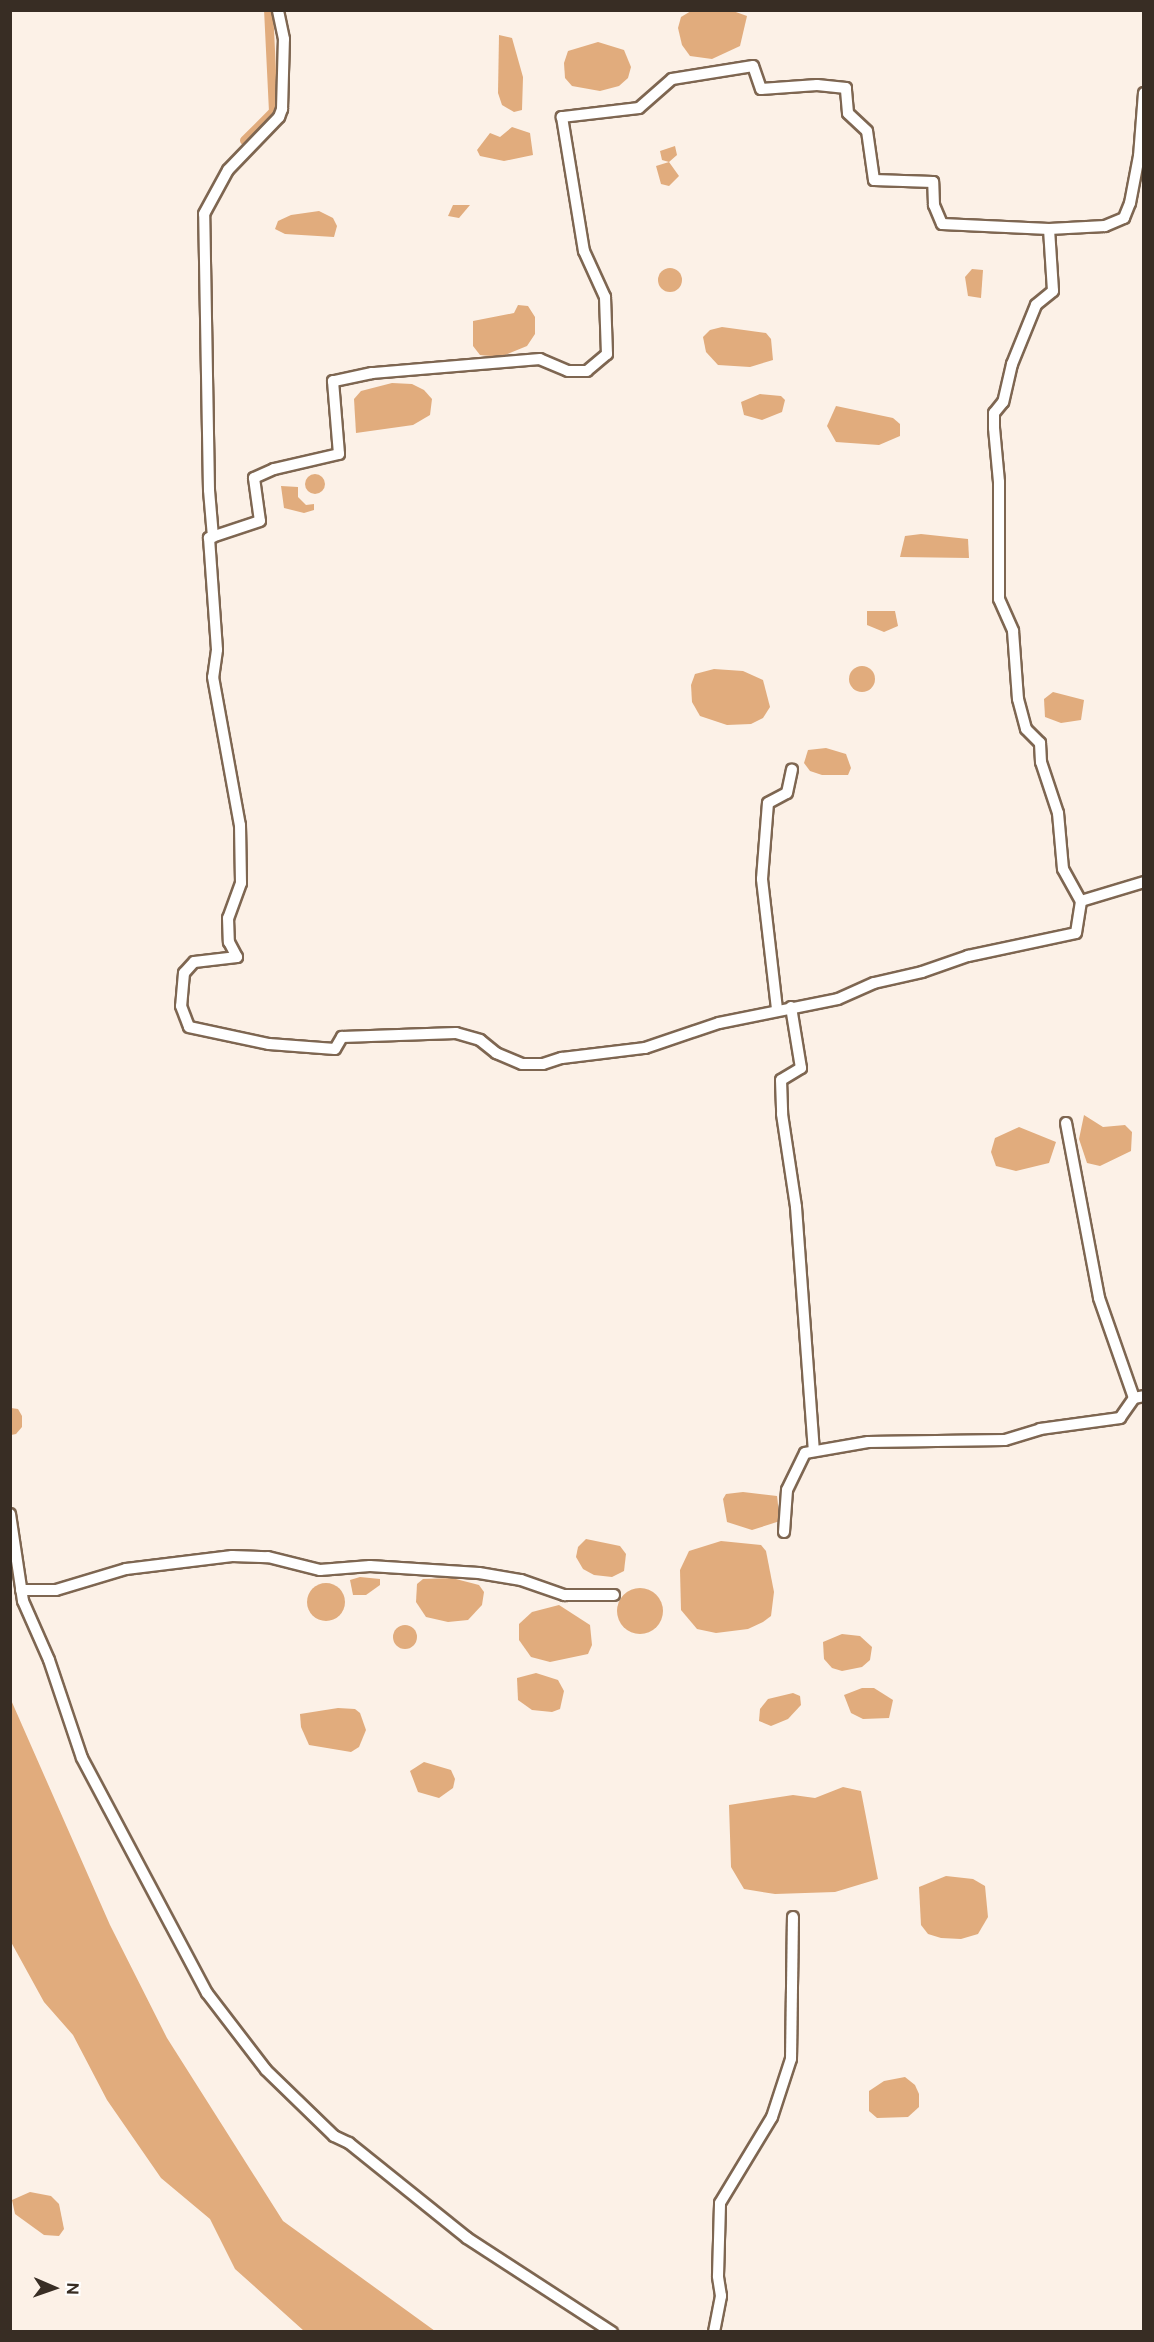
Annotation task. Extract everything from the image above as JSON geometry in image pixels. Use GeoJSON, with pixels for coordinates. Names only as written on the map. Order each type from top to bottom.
{"type":"FeatureCollection","features":[{"type":"Feature","properties":{"kind":"street"},"geometry":{"type":"LineString","coordinates":[[213,537],[208,490],[204,214],[228,170],[279,117],[282,109],[284,39],[278,10]]}},
{"type":"Feature","properties":{"kind":"street"},"geometry":{"type":"LineString","coordinates":[[1050,229],[1053,291],[1036,305],[1012,364],[1003,402],[994,412],[999,482],[999,599],[1013,631],[1017,699],[1026,729],[1040,743],[1041,762],[1058,813],[1063,868],[1081,901],[1076,933],[968,956],[922,972],[874,983],[838,999],[791,1007],[686,1031],[645,1048],[562,1058],[543,1064],[522,1064],[496,1053],[480,1040],[456,1033],[342,1036],[335,1049],[313,1050],[189,1027],[181,1006],[184,974],[194,962],[237,957],[229,942],[228,918],[242,883],[240,825],[213,677],[217,650],[209,538],[261,520],[254,478],[274,469],[339,454],[333,381],[372,373],[540,359],[568,371],[587,371],[607,354],[605,297],[584,251],[562,117],[639,108],[672,79],[753,66],[761,89],[817,85],[846,88],[848,113],[867,131],[874,180],[933,182],[934,205],[942,224],[1050,229],[1105,226],[1124,218],[1139,156],[1143,93]]}},
{"type":"Feature","properties":{"kind":"street"},"geometry":{"type":"LineString","coordinates":[[777,1010],[762,879],[768,802],[787,793],[792,770]]}},
{"type":"Feature","properties":{"kind":"street"},"geometry":{"type":"LineString","coordinates":[[1081,901],[1143,882]]}},
{"type":"Feature","properties":{"kind":"street"},"geometry":{"type":"LineString","coordinates":[[791,1007],[801,1068],[781,1080],[782,1114],[796,1207],[814,1450]]}},
{"type":"Feature","properties":{"kind":"street"},"geometry":{"type":"LineString","coordinates":[[784,1532],[787,1490],[805,1453],[868,1442],[1005,1440],[1040,1429],[1120,1418],[1139,1397],[1090,1267],[1066,1123]]}},
{"type":"Feature","properties":{"kind":"street"},"geometry":{"type":"LineString","coordinates":[[10,1514],[21,1590],[50,1660],[81,1758],[194,1973],[266,2070],[334,2136],[349,2143],[435,2216],[571,2308],[612,2331]]}},
{"type":"Feature","properties":{"kind":"street"},"geometry":{"type":"LineString","coordinates":[[21,1590],[56,1590],[126,1569],[232,1556],[268,1557],[320,1570],[370,1566],[479,1573],[521,1580],[564,1595],[614,1595]]}},
{"type":"Feature","properties":{"kind":"street"},"geometry":{"type":"LineString","coordinates":[[714,2331],[721,2296],[718,2276],[720,2204],[772,2117],[791,2059],[793,1917]]}},
{"type":"Feature","properties":{"kind":"shaded area"},"geometry":{"type":"Polygon","coordinates":[[[691,11],[733,11],[747,16],[740,46],[712,59],[690,56],[682,45],[678,28],[681,17],[691,11]]]}},
{"type":"Feature","properties":{"kind":"shaded area"},"geometry":{"type":"Polygon","coordinates":[[[499,35],[512,38],[523,77],[522,110],[514,112],[502,105],[498,93],[499,35]]]}},
{"type":"Feature","properties":{"kind":"shaded area"},"geometry":{"type":"Polygon","coordinates":[[[598,42],[624,50],[631,67],[628,78],[619,86],[600,91],[572,86],[565,78],[564,63],[568,51],[598,42]]]}},
{"type":"Feature","properties":{"kind":"shaded area"},"geometry":{"type":"Polygon","coordinates":[[[512,127],[530,133],[533,155],[504,161],[480,156],[477,150],[490,133],[500,137],[512,127]]]}},
{"type":"Feature","properties":{"kind":"shaded area"},"geometry":{"type":"Polygon","coordinates":[[[675,146],[677,155],[669,162],[662,160],[660,151],[675,146]]]}},
{"type":"Feature","properties":{"kind":"shaded area"},"geometry":{"type":"Polygon","coordinates":[[[669,162],[679,176],[669,186],[661,184],[656,166],[669,162]]]}},
{"type":"Feature","properties":{"kind":"shaded area"},"geometry":{"type":"Polygon","coordinates":[[[453,205],[470,205],[459,218],[448,216],[453,205]]]}},
{"type":"Feature","properties":{"kind":"shaded area"},"geometry":{"type":"Polygon","coordinates":[[[319,211],[333,218],[337,226],[334,237],[285,234],[275,229],[278,221],[291,215],[319,211]]]}},
{"type":"Feature","properties":{"kind":"shaded area"},"geometry":{"type":"Polygon","coordinates":[[[670,268],[678,272],[682,280],[678,288],[670,292],[662,288],[658,280],[662,272],[670,268]]]}},
{"type":"Feature","properties":{"kind":"shaded area"},"geometry":{"type":"Polygon","coordinates":[[[972,269],[983,270],[981,298],[968,296],[965,277],[972,269]]]}},
{"type":"Feature","properties":{"kind":"shaded area"},"geometry":{"type":"Polygon","coordinates":[[[518,305],[528,306],[535,317],[535,334],[527,346],[500,357],[480,355],[473,346],[473,321],[514,313],[518,305]]]}},
{"type":"Feature","properties":{"kind":"shaded area"},"geometry":{"type":"Polygon","coordinates":[[[722,327],[766,333],[771,339],[773,360],[750,367],[718,365],[706,352],[703,337],[710,330],[722,327]]]}},
{"type":"Feature","properties":{"kind":"shaded area"},"geometry":{"type":"Polygon","coordinates":[[[392,383],[412,384],[424,390],[432,399],[430,415],[413,425],[356,433],[354,399],[361,391],[392,383]]]}},
{"type":"Feature","properties":{"kind":"shaded area"},"geometry":{"type":"Polygon","coordinates":[[[760,394],[781,396],[785,400],[782,412],[762,420],[744,415],[741,402],[760,394]]]}},
{"type":"Feature","properties":{"kind":"shaded area"},"geometry":{"type":"Polygon","coordinates":[[[836,406],[893,418],[900,424],[900,436],[879,445],[836,442],[827,426],[836,406]]]}},
{"type":"Feature","properties":{"kind":"shaded area"},"geometry":{"type":"Polygon","coordinates":[[[315,474],[322,477],[325,484],[322,491],[315,494],[308,491],[305,484],[308,477],[315,474]]]}},
{"type":"Feature","properties":{"kind":"shaded area"},"geometry":{"type":"Polygon","coordinates":[[[281,486],[298,487],[298,497],[306,505],[314,504],[314,510],[304,513],[284,508],[281,486]]]}},
{"type":"Feature","properties":{"kind":"shaded area"},"geometry":{"type":"Polygon","coordinates":[[[921,534],[968,539],[969,558],[900,557],[905,536],[921,534]]]}},
{"type":"Feature","properties":{"kind":"shaded area"},"geometry":{"type":"Polygon","coordinates":[[[867,611],[895,611],[898,626],[884,632],[867,625],[867,611]]]}},
{"type":"Feature","properties":{"kind":"shaded area"},"geometry":{"type":"Polygon","coordinates":[[[862,666],[871,670],[875,679],[871,688],[862,692],[853,688],[849,679],[853,670],[862,666]]]}},
{"type":"Feature","properties":{"kind":"shaded area"},"geometry":{"type":"Polygon","coordinates":[[[714,669],[743,671],[763,680],[770,707],[763,718],[751,724],[727,725],[700,716],[692,702],[691,685],[695,674],[714,669]]]}},
{"type":"Feature","properties":{"kind":"shaded area"},"geometry":{"type":"Polygon","coordinates":[[[1053,692],[1084,700],[1081,720],[1061,723],[1045,717],[1044,699],[1053,692]]]}},
{"type":"Feature","properties":{"kind":"shaded area"},"geometry":{"type":"Polygon","coordinates":[[[826,748],[846,754],[851,768],[848,775],[822,775],[810,771],[804,763],[808,750],[826,748]]]}},
{"type":"Feature","properties":{"kind":"shaded area"},"geometry":{"type":"Polygon","coordinates":[[[1084,1115],[1103,1127],[1125,1125],[1132,1132],[1131,1151],[1100,1166],[1087,1163],[1079,1139],[1084,1115]]]}},
{"type":"Feature","properties":{"kind":"shaded area"},"geometry":{"type":"Polygon","coordinates":[[[1019,1127],[1056,1142],[1049,1163],[1016,1171],[996,1166],[991,1152],[995,1138],[1019,1127]]]}},
{"type":"Feature","properties":{"kind":"shaded area"},"geometry":{"type":"Polygon","coordinates":[[[11,1408],[18,1409],[22,1416],[22,1427],[16,1434],[11,1435],[11,1408]]]}},
{"type":"Feature","properties":{"kind":"shaded area"},"geometry":{"type":"Polygon","coordinates":[[[743,1492],[777,1496],[780,1521],[752,1530],[727,1522],[723,1499],[726,1494],[743,1492]]]}},
{"type":"Feature","properties":{"kind":"shaded area"},"geometry":{"type":"Polygon","coordinates":[[[586,1539],[620,1546],[626,1554],[624,1571],[612,1577],[594,1575],[583,1569],[576,1557],[578,1547],[586,1539]]]}},
{"type":"Feature","properties":{"kind":"shaded area"},"geometry":{"type":"Polygon","coordinates":[[[721,1541],[761,1545],[766,1551],[774,1592],[771,1616],[763,1622],[748,1629],[716,1633],[697,1629],[681,1610],[680,1570],[689,1551],[721,1541]]]}},
{"type":"Feature","properties":{"kind":"shaded area"},"geometry":{"type":"Polygon","coordinates":[[[360,1577],[380,1579],[380,1585],[366,1595],[353,1595],[350,1580],[360,1577]]]}},
{"type":"Feature","properties":{"kind":"shaded area"},"geometry":{"type":"Polygon","coordinates":[[[452,1578],[479,1585],[484,1592],[482,1605],[468,1620],[448,1622],[426,1617],[416,1602],[417,1584],[423,1579],[452,1578]]]}},
{"type":"Feature","properties":{"kind":"shaded area"},"geometry":{"type":"Polygon","coordinates":[[[326,1583],[333,1584],[339,1589],[344,1595],[344,1609],[339,1615],[333,1620],[326,1621],[319,1620],[313,1615],[308,1609],[307,1602],[308,1595],[313,1589],[319,1584],[326,1583]]]}},
{"type":"Feature","properties":{"kind":"shaded area"},"geometry":{"type":"Polygon","coordinates":[[[640,1588],[656,1595],[663,1611],[656,1627],[640,1634],[624,1627],[617,1611],[624,1595],[640,1588]]]}},
{"type":"Feature","properties":{"kind":"shaded area"},"geometry":{"type":"Polygon","coordinates":[[[559,1605],[590,1625],[592,1645],[588,1654],[550,1662],[531,1657],[519,1640],[519,1624],[532,1612],[559,1605]]]}},
{"type":"Feature","properties":{"kind":"shaded area"},"geometry":{"type":"Polygon","coordinates":[[[405,1625],[410,1626],[416,1632],[416,1642],[410,1648],[405,1649],[400,1648],[394,1642],[393,1637],[394,1632],[400,1626],[405,1625]]]}},
{"type":"Feature","properties":{"kind":"shaded area"},"geometry":{"type":"Polygon","coordinates":[[[842,1634],[860,1636],[872,1647],[870,1660],[862,1667],[842,1671],[832,1668],[824,1659],[823,1642],[842,1634]]]}},
{"type":"Feature","properties":{"kind":"shaded area"},"geometry":{"type":"Polygon","coordinates":[[[536,1673],[558,1680],[564,1691],[560,1709],[552,1712],[532,1710],[518,1700],[517,1678],[536,1673]]]}},
{"type":"Feature","properties":{"kind":"shaded area"},"geometry":{"type":"Polygon","coordinates":[[[862,1688],[874,1688],[893,1700],[889,1718],[863,1719],[851,1713],[844,1695],[862,1688]]]}},
{"type":"Feature","properties":{"kind":"shaded area"},"geometry":{"type":"Polygon","coordinates":[[[793,1693],[800,1696],[801,1705],[788,1719],[771,1726],[759,1721],[760,1709],[768,1699],[793,1693]]]}},
{"type":"Feature","properties":{"kind":"shaded area"},"geometry":{"type":"Polygon","coordinates":[[[11,1700],[110,1925],[167,2038],[283,2221],[435,2331],[304,2331],[235,2269],[210,2219],[161,2178],[107,2100],[73,2035],[44,2002],[11,1942],[11,1700]]]}},
{"type":"Feature","properties":{"kind":"shaded area"},"geometry":{"type":"Polygon","coordinates":[[[338,1708],[355,1709],[360,1713],[366,1730],[359,1747],[351,1752],[309,1745],[301,1727],[300,1714],[338,1708]]]}},
{"type":"Feature","properties":{"kind":"shaded area"},"geometry":{"type":"Polygon","coordinates":[[[424,1762],[451,1770],[455,1779],[453,1788],[439,1798],[418,1792],[410,1771],[424,1762]]]}},
{"type":"Feature","properties":{"kind":"shaded area"},"geometry":{"type":"Polygon","coordinates":[[[843,1787],[861,1791],[878,1879],[835,1892],[775,1894],[744,1889],[731,1867],[729,1805],[793,1795],[815,1798],[843,1787]]]}},
{"type":"Feature","properties":{"kind":"shaded area"},"geometry":{"type":"Polygon","coordinates":[[[946,1876],[973,1879],[985,1886],[988,1917],[978,1934],[961,1939],[941,1938],[928,1934],[921,1925],[919,1887],[946,1876]]]}},
{"type":"Feature","properties":{"kind":"shaded area"},"geometry":{"type":"Polygon","coordinates":[[[905,2077],[915,2085],[919,2094],[919,2107],[908,2117],[877,2118],[869,2111],[869,2091],[884,2081],[905,2077]]]}},
{"type":"Feature","properties":{"kind":"shaded area"},"geometry":{"type":"Polygon","coordinates":[[[30,2192],[51,2196],[59,2204],[64,2229],[59,2236],[44,2235],[15,2214],[12,2200],[30,2192]]]}},
{"type":"Feature","properties":{"kind":"waterway"},"geometry":{"type":"LineString","coordinates":[[244,140],[273,111],[268,10]]}}]}
